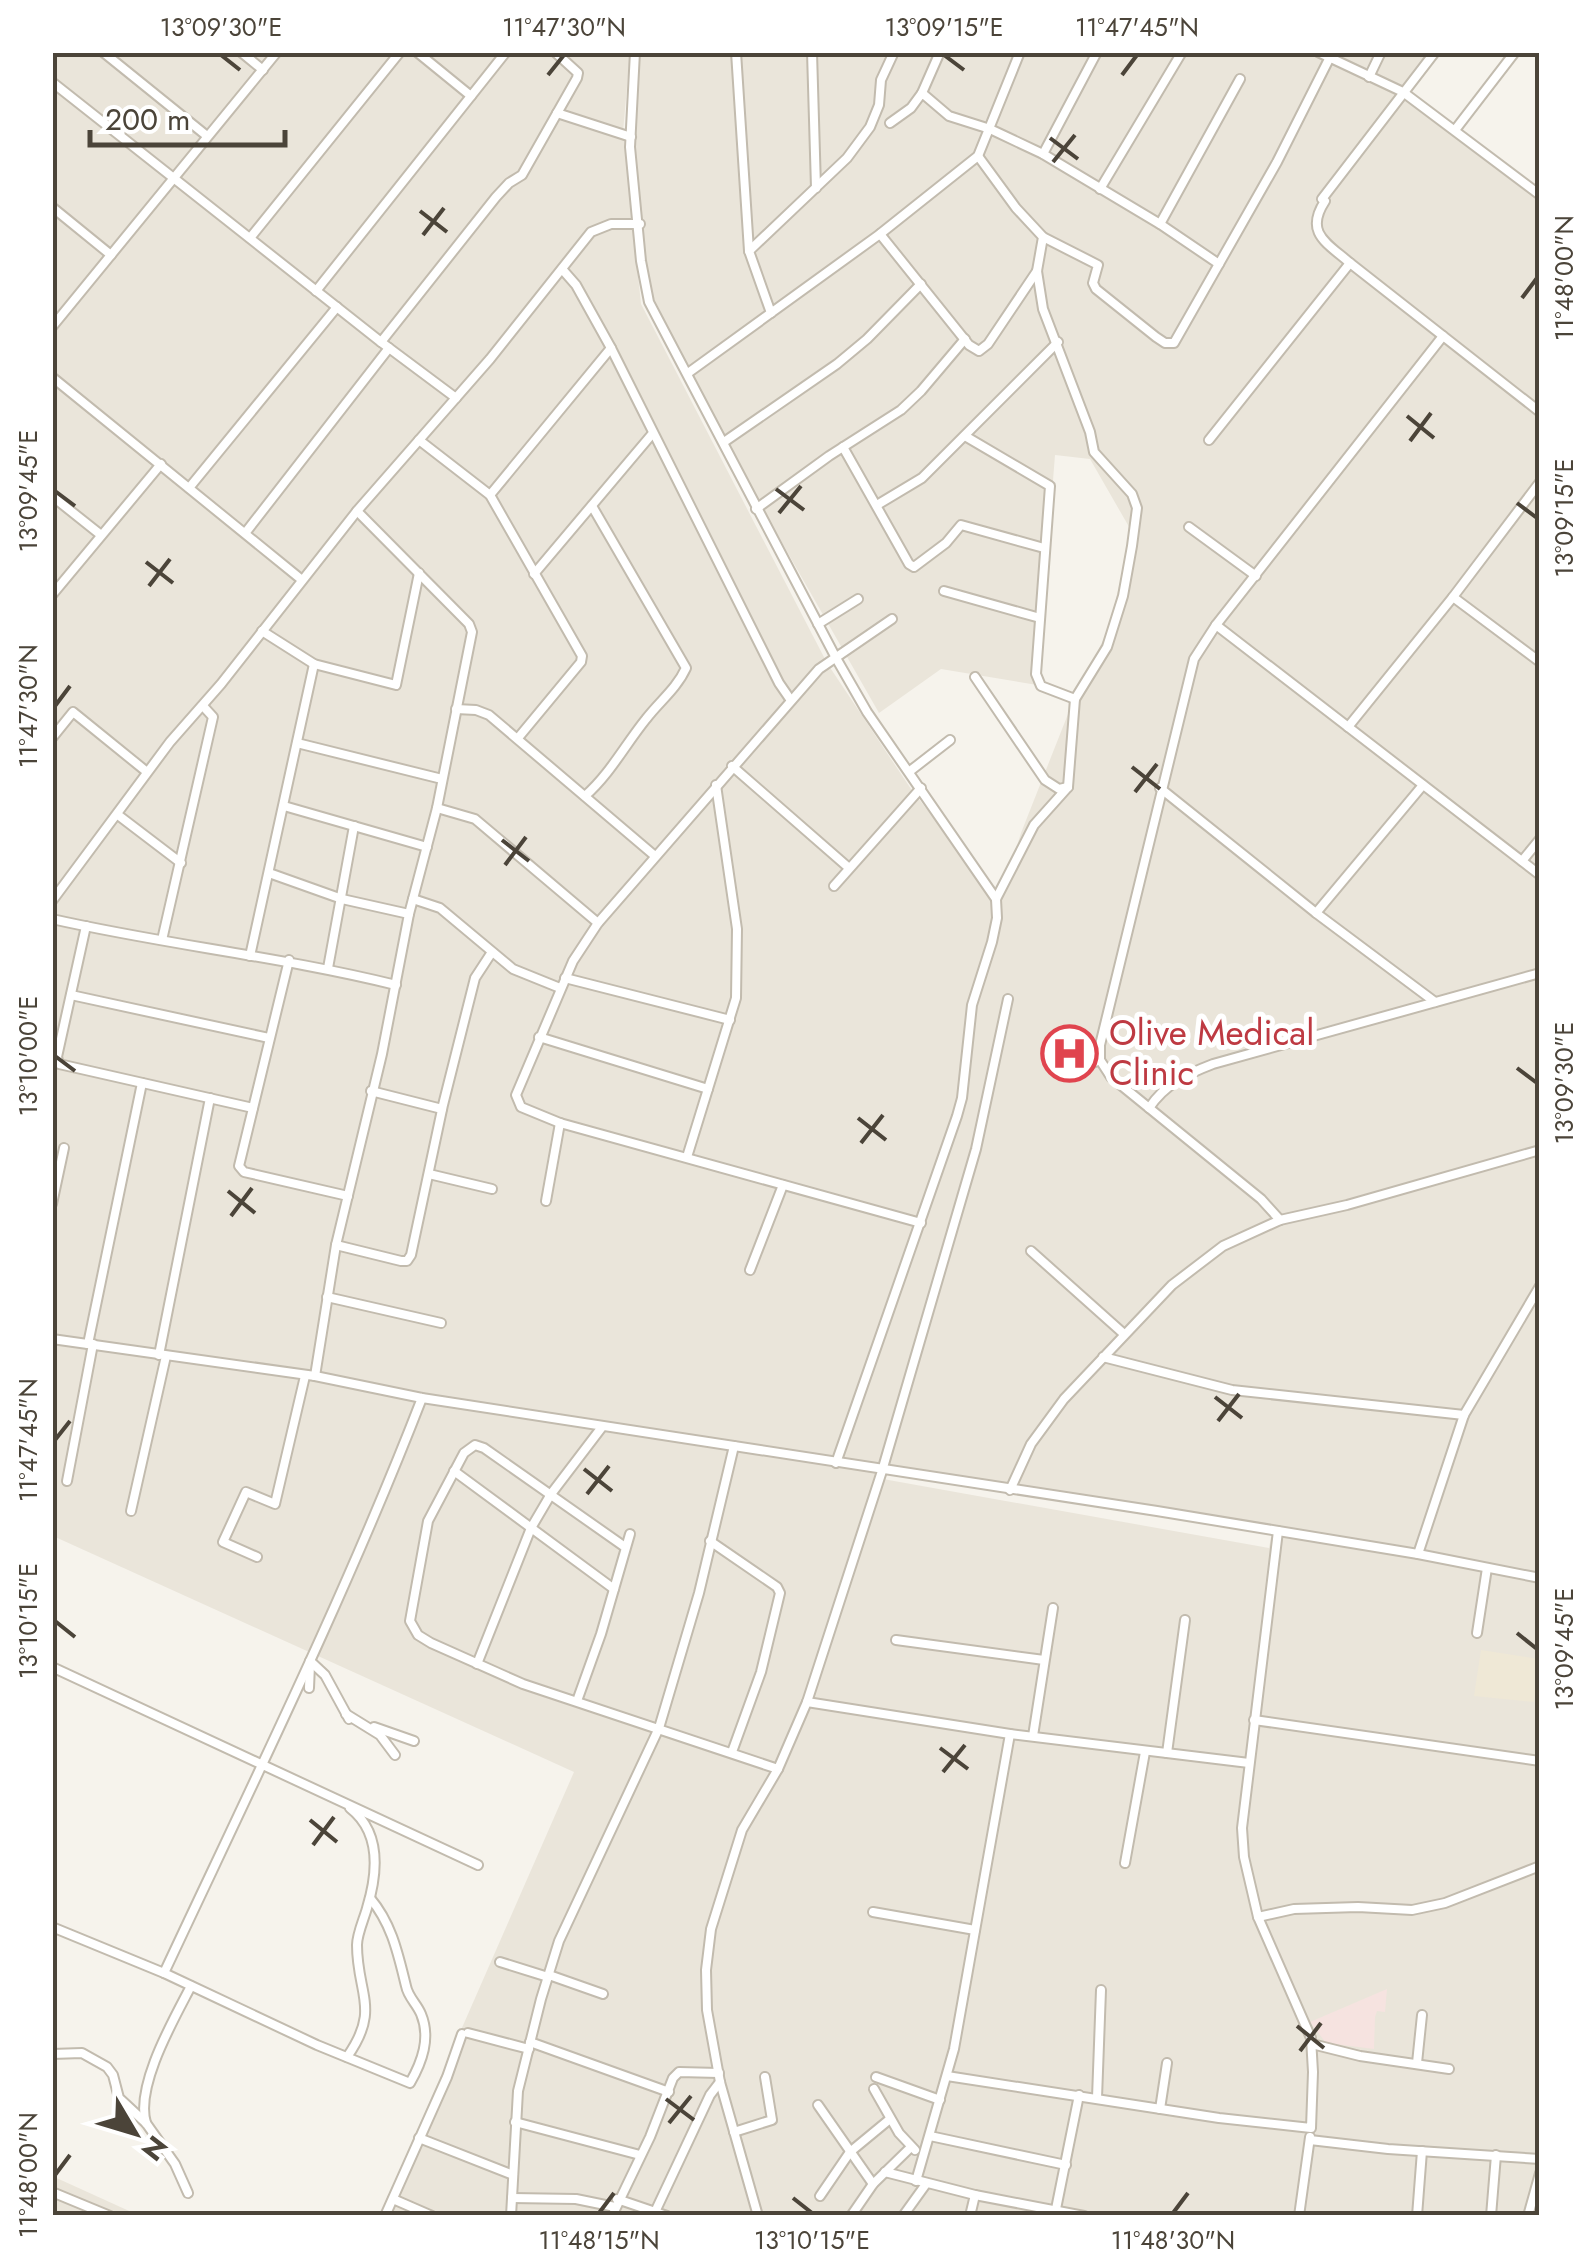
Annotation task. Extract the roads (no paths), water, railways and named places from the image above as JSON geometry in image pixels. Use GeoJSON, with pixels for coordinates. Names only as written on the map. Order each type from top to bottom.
{"type":"FeatureCollection","features":[{"type":"Feature","properties":{"kind":"street"},"geometry":{"type":"LineString","coordinates":[[103,52],[206,136]]}},
{"type":"Feature","properties":{"kind":"street"},"geometry":{"type":"LineString","coordinates":[[241,52],[262,70]]}},
{"type":"Feature","properties":{"kind":"street"},"geometry":{"type":"LineString","coordinates":[[52,327],[277,52]]}},
{"type":"Feature","properties":{"kind":"street"},"geometry":{"type":"LineString","coordinates":[[250,238],[400,52]]}},
{"type":"Feature","properties":{"kind":"street"},"geometry":{"type":"LineString","coordinates":[[418,52],[471,96]]}},
{"type":"Feature","properties":{"kind":"street"},"geometry":{"type":"LineString","coordinates":[[316,290],[506,52]]}},
{"type":"Feature","properties":{"kind":"street"},"geometry":{"type":"LineString","coordinates":[[246,532],[496,197],[522,175],[578,73],[555,52]]}},
{"type":"Feature","properties":{"kind":"street"},"geometry":{"type":"LineString","coordinates":[[635,52],[631,137],[641,261],[649,302],[867,712],[996,899]]}},
{"type":"Feature","properties":{"kind":"street"},"geometry":{"type":"LineString","coordinates":[[736,52],[749,251],[771,314]]}},
{"type":"Feature","properties":{"kind":"street"},"geometry":{"type":"LineString","coordinates":[[812,52],[816,188]]}},
{"type":"Feature","properties":{"kind":"street"},"geometry":{"type":"LineString","coordinates":[[749,251],[847,158],[870,127],[880,105],[881,80],[894,52]]}},
{"type":"Feature","properties":{"kind":"street"},"geometry":{"type":"LineString","coordinates":[[890,123],[911,108],[922,93],[940,52]]}},
{"type":"Feature","properties":{"kind":"street"},"geometry":{"type":"LineString","coordinates":[[688,373],[880,234],[978,156],[1020,52]]}},
{"type":"Feature","properties":{"kind":"street"},"geometry":{"type":"LineString","coordinates":[[1043,154],[1098,52]]}},
{"type":"Feature","properties":{"kind":"street"},"geometry":{"type":"LineString","coordinates":[[1100,189],[1182,52]]}},
{"type":"Feature","properties":{"kind":"street"},"geometry":{"type":"LineString","coordinates":[[1318,52],[1403,92],[1540,195]]}},
{"type":"Feature","properties":{"kind":"street"},"geometry":{"type":"LineString","coordinates":[[1369,76],[1381,52]]}},
{"type":"Feature","properties":{"kind":"street"},"geometry":{"type":"LineString","coordinates":[[1435,52],[1322,198],[1326,201],[1315,217],[1322,237],[1350,263],[1540,412]]}},
{"type":"Feature","properties":{"kind":"street"},"geometry":{"type":"LineString","coordinates":[[1454,130],[1515,52]]}},
{"type":"Feature","properties":{"kind":"street"},"geometry":{"type":"LineString","coordinates":[[978,156],[1043,237],[1098,264],[1092,283],[1096,290],[1165,343],[1174,344],[1277,162],[1329,59]]}},
{"type":"Feature","properties":{"kind":"street"},"geometry":{"type":"LineString","coordinates":[[1160,224],[1240,79]]}},
{"type":"Feature","properties":{"kind":"street"},"geometry":{"type":"LineString","coordinates":[[52,82],[456,398]]}},
{"type":"Feature","properties":{"kind":"street"},"geometry":{"type":"LineString","coordinates":[[922,93],[949,116],[990,128],[1043,154],[1219,264]]}},
{"type":"Feature","properties":{"kind":"street"},"geometry":{"type":"LineString","coordinates":[[558,113],[631,137]]}},
{"type":"Feature","properties":{"kind":"street"},"geometry":{"type":"LineString","coordinates":[[52,207],[111,255]]}},
{"type":"Feature","properties":{"kind":"street"},"geometry":{"type":"LineString","coordinates":[[52,901],[55,888],[118,815],[147,772],[357,511],[456,398],[590,232],[611,224],[640,224]]}},
{"type":"Feature","properties":{"kind":"street"},"geometry":{"type":"LineString","coordinates":[[880,234],[979,351],[988,344],[1037,271]]}},
{"type":"Feature","properties":{"kind":"street"},"geometry":{"type":"LineString","coordinates":[[836,1463],[962,1098],[972,1004],[992,942],[996,899],[1034,825],[1068,786],[1075,699],[1107,647],[1123,596],[1137,508],[1124,482],[1094,452],[1058,342],[1043,309],[1037,271],[1043,237]]}},
{"type":"Feature","properties":{"kind":"street"},"geometry":{"type":"LineString","coordinates":[[1209,440],[1350,263]]}},
{"type":"Feature","properties":{"kind":"street"},"geometry":{"type":"LineString","coordinates":[[562,269],[576,285],[611,348],[790,699]]}},
{"type":"Feature","properties":{"kind":"street"},"geometry":{"type":"LineString","coordinates":[[724,442],[837,364],[921,284]]}},
{"type":"Feature","properties":{"kind":"street"},"geometry":{"type":"LineString","coordinates":[[189,488],[336,306]]}},
{"type":"Feature","properties":{"kind":"street"},"geometry":{"type":"LineString","coordinates":[[1280,1220],[1260,1199],[1111,1077],[1100,1060],[1100,1045],[1194,659],[1443,336]]}},
{"type":"Feature","properties":{"kind":"street"},"geometry":{"type":"LineString","coordinates":[[756,509],[901,410],[965,339]]}},
{"type":"Feature","properties":{"kind":"street"},"geometry":{"type":"LineString","coordinates":[[877,505],[922,478],[1058,342]]}},
{"type":"Feature","properties":{"kind":"street"},"geometry":{"type":"LineString","coordinates":[[490,495],[611,348]]}},
{"type":"Feature","properties":{"kind":"street"},"geometry":{"type":"LineString","coordinates":[[52,378],[302,580]]}},
{"type":"Feature","properties":{"kind":"street"},"geometry":{"type":"LineString","coordinates":[[534,574],[654,433]]}},
{"type":"Feature","properties":{"kind":"street"},"geometry":{"type":"LineString","coordinates":[[965,436],[1048,482],[1037,680],[1041,686],[1075,699]]}},
{"type":"Feature","properties":{"kind":"street"},"geometry":{"type":"LineString","coordinates":[[419,440],[490,495],[582,656],[518,738]]}},
{"type":"Feature","properties":{"kind":"street"},"geometry":{"type":"LineString","coordinates":[[842,448],[909,564],[914,566],[946,543],[961,525],[1044,548]]}},
{"type":"Feature","properties":{"kind":"street"},"geometry":{"type":"LineString","coordinates":[[52,594],[161,464]]}},
{"type":"Feature","properties":{"kind":"street"},"geometry":{"type":"LineString","coordinates":[[1348,726],[1540,482]]}},
{"type":"Feature","properties":{"kind":"street"},"geometry":{"type":"LineString","coordinates":[[52,496],[101,535]]}},
{"type":"Feature","properties":{"kind":"street"},"geometry":{"type":"LineString","coordinates":[[585,796],[600,783],[647,718],[681,680],[686,668],[592,506]]}},
{"type":"Feature","properties":{"kind":"street"},"geometry":{"type":"LineString","coordinates":[[258,1557],[222,1542],[246,1492],[275,1504],[328,1297],[409,914],[437,808],[472,632],[469,624],[357,511]]}},
{"type":"Feature","properties":{"kind":"street"},"geometry":{"type":"LineString","coordinates":[[1190,526],[1256,576]]}},
{"type":"Feature","properties":{"kind":"street"},"geometry":{"type":"LineString","coordinates":[[262,631],[314,664],[396,685],[420,573]]}},
{"type":"Feature","properties":{"kind":"street"},"geometry":{"type":"LineString","coordinates":[[944,591],[1040,618]]}},
{"type":"Feature","properties":{"kind":"street"},"geometry":{"type":"LineString","coordinates":[[1453,597],[1540,662]]}},
{"type":"Feature","properties":{"kind":"street"},"geometry":{"type":"LineString","coordinates":[[818,624],[858,599]]}},
{"type":"Feature","properties":{"kind":"street"},"geometry":{"type":"LineString","coordinates":[[892,619],[819,669],[598,923],[560,988],[516,1101],[560,1123],[921,1223]]}},
{"type":"Feature","properties":{"kind":"street"},"geometry":{"type":"LineString","coordinates":[[1216,626],[1540,875]]}},
{"type":"Feature","properties":{"kind":"street"},"geometry":{"type":"LineString","coordinates":[[250,956],[314,664]]}},
{"type":"Feature","properties":{"kind":"street"},"geometry":{"type":"LineString","coordinates":[[975,678],[1045,780],[1059,789],[1068,786]]}},
{"type":"Feature","properties":{"kind":"street"},"geometry":{"type":"LineString","coordinates":[[162,940],[213,717],[203,706]]}},
{"type":"Feature","properties":{"kind":"street"},"geometry":{"type":"LineString","coordinates":[[456,708],[489,715],[655,856]]}},
{"type":"Feature","properties":{"kind":"street"},"geometry":{"type":"LineString","coordinates":[[52,738],[74,712],[147,772]]}},
{"type":"Feature","properties":{"kind":"street"},"geometry":{"type":"LineString","coordinates":[[910,771],[950,740]]}},
{"type":"Feature","properties":{"kind":"street"},"geometry":{"type":"LineString","coordinates":[[297,743],[442,779]]}},
{"type":"Feature","properties":{"kind":"street"},"geometry":{"type":"LineString","coordinates":[[732,766],[849,868]]}},
{"type":"Feature","properties":{"kind":"street"},"geometry":{"type":"LineString","coordinates":[[687,1157],[736,998],[737,928],[716,785]]}},
{"type":"Feature","properties":{"kind":"street"},"geometry":{"type":"LineString","coordinates":[[1316,913],[1424,785]]}},
{"type":"Feature","properties":{"kind":"street"},"geometry":{"type":"LineString","coordinates":[[834,886],[921,788]]}},
{"type":"Feature","properties":{"kind":"street"},"geometry":{"type":"LineString","coordinates":[[1160,788],[1316,913],[1436,1002]]}},
{"type":"Feature","properties":{"kind":"street"},"geometry":{"type":"LineString","coordinates":[[284,806],[427,847]]}},
{"type":"Feature","properties":{"kind":"street"},"geometry":{"type":"LineString","coordinates":[[437,808],[475,819],[598,923]]}},
{"type":"Feature","properties":{"kind":"street"},"geometry":{"type":"LineString","coordinates":[[118,815],[180,863]]}},
{"type":"Feature","properties":{"kind":"street"},"geometry":{"type":"LineString","coordinates":[[328,968],[354,826]]}},
{"type":"Feature","properties":{"kind":"street"},"geometry":{"type":"LineString","coordinates":[[1522,861],[1540,838]]}},
{"type":"Feature","properties":{"kind":"street"},"geometry":{"type":"LineString","coordinates":[[269,873],[342,899],[409,914]]}},
{"type":"Feature","properties":{"kind":"street"},"geometry":{"type":"LineString","coordinates":[[413,899],[440,908],[513,969],[560,988]]}},
{"type":"Feature","properties":{"kind":"street"},"geometry":{"type":"LineString","coordinates":[[52,919],[289,960],[396,985]]}},
{"type":"Feature","properties":{"kind":"street"},"geometry":{"type":"LineString","coordinates":[[86,926],[58,1057],[60,1064],[253,1108]]}},
{"type":"Feature","properties":{"kind":"street"},"geometry":{"type":"LineString","coordinates":[[336,1246],[407,1260],[412,1256],[442,1110],[475,978],[492,952]]}},
{"type":"Feature","properties":{"kind":"street"},"geometry":{"type":"LineString","coordinates":[[289,960],[239,1166],[244,1172],[348,1196]]}},
{"type":"Feature","properties":{"kind":"street"},"geometry":{"type":"LineString","coordinates":[[1150,1108],[1158,1094],[1182,1077],[1212,1064],[1540,973]]}},
{"type":"Feature","properties":{"kind":"street"},"geometry":{"type":"LineString","coordinates":[[566,978],[730,1020]]}},
{"type":"Feature","properties":{"kind":"street"},"geometry":{"type":"LineString","coordinates":[[71,995],[269,1038]]}},
{"type":"Feature","properties":{"kind":"street"},"geometry":{"type":"LineString","coordinates":[[758,2216],[719,2077],[706,2010],[711,1929],[742,1830],[778,1769],[807,1702],[882,1471],[976,1149],[1008,999]]}},
{"type":"Feature","properties":{"kind":"street"},"geometry":{"type":"LineString","coordinates":[[538,1037],[708,1090]]}},
{"type":"Feature","properties":{"kind":"street"},"geometry":{"type":"LineString","coordinates":[[1068,1072],[1100,1060]]}},
{"type":"Feature","properties":{"kind":"street"},"geometry":{"type":"LineString","coordinates":[[66,1480],[142,1084]]}},
{"type":"Feature","properties":{"kind":"street"},"geometry":{"type":"LineString","coordinates":[[371,1091],[442,1110]]}},
{"type":"Feature","properties":{"kind":"street"},"geometry":{"type":"LineString","coordinates":[[131,1512],[210,1098]]}},
{"type":"Feature","properties":{"kind":"street"},"geometry":{"type":"LineString","coordinates":[[546,1200],[560,1123]]}},
{"type":"Feature","properties":{"kind":"street"},"geometry":{"type":"LineString","coordinates":[[52,1204],[64,1148]]}},
{"type":"Feature","properties":{"kind":"street"},"geometry":{"type":"LineString","coordinates":[[1010,1490],[1031,1444],[1064,1399],[1172,1285],[1223,1246],[1280,1220],[1540,1150]]}},
{"type":"Feature","properties":{"kind":"street"},"geometry":{"type":"LineString","coordinates":[[428,1174],[492,1189]]}},
{"type":"Feature","properties":{"kind":"street"},"geometry":{"type":"LineString","coordinates":[[750,1270],[783,1184]]}},
{"type":"Feature","properties":{"kind":"street"},"geometry":{"type":"LineString","coordinates":[[1030,1251],[1124,1334]]}},
{"type":"Feature","properties":{"kind":"street"},"geometry":{"type":"LineString","coordinates":[[1418,1554],[1464,1415],[1540,1286]]}},
{"type":"Feature","properties":{"kind":"street"},"geometry":{"type":"LineString","coordinates":[[328,1297],[440,1323]]}},
{"type":"Feature","properties":{"kind":"street"},"geometry":{"type":"LineString","coordinates":[[52,1339],[310,1376],[422,1398],[1278,1531],[1540,1578]]}},
{"type":"Feature","properties":{"kind":"street"},"geometry":{"type":"LineString","coordinates":[[1103,1357],[1232,1390],[1464,1415]]}},
{"type":"Feature","properties":{"kind":"street"},"geometry":{"type":"LineString","coordinates":[[164,1973],[310,1661],[385,1493],[422,1398]]}},
{"type":"Feature","properties":{"kind":"street"},"geometry":{"type":"LineString","coordinates":[[477,1664],[531,1528],[550,1494],[602,1426]]}},
{"type":"Feature","properties":{"kind":"street"},"geometry":{"type":"LineString","coordinates":[[624,1547],[484,1448],[474,1445],[464,1452],[428,1522],[410,1621],[418,1635],[523,1684],[778,1769]]}},
{"type":"Feature","properties":{"kind":"street"},"geometry":{"type":"LineString","coordinates":[[512,2216],[518,2091],[548,1976],[560,1940],[658,1728],[699,1593],[734,1446]]}},
{"type":"Feature","properties":{"kind":"street"},"geometry":{"type":"LineString","coordinates":[[454,1471],[614,1589]]}},
{"type":"Feature","properties":{"kind":"street"},"geometry":{"type":"LineString","coordinates":[[1278,1531],[1242,1828],[1244,1857],[1258,1917],[1312,2044],[1311,2128],[1299,2216]]}},
{"type":"Feature","properties":{"kind":"street"},"geometry":{"type":"LineString","coordinates":[[576,1701],[630,1534]]}},
{"type":"Feature","properties":{"kind":"street"},"geometry":{"type":"LineString","coordinates":[[710,1541],[780,1592],[756,1687],[732,1752]]}},
{"type":"Feature","properties":{"kind":"street"},"geometry":{"type":"LineString","coordinates":[[1476,1633],[1487,1568]]}},
{"type":"Feature","properties":{"kind":"street"},"geometry":{"type":"LineString","coordinates":[[1033,1736],[1053,1608]]}},
{"type":"Feature","properties":{"kind":"street"},"geometry":{"type":"LineString","coordinates":[[1167,1753],[1185,1620]]}},
{"type":"Feature","properties":{"kind":"street"},"geometry":{"type":"LineString","coordinates":[[896,1640],[1044,1660]]}},
{"type":"Feature","properties":{"kind":"street"},"geometry":{"type":"LineString","coordinates":[[309,1688],[310,1661]]}},
{"type":"Feature","properties":{"kind":"street"},"geometry":{"type":"LineString","coordinates":[[310,1661],[326,1675],[348,1716],[414,1741]]}},
{"type":"Feature","properties":{"kind":"street"},"geometry":{"type":"LineString","coordinates":[[52,1668],[478,1865]]}},
{"type":"Feature","properties":{"kind":"street"},"geometry":{"type":"LineString","coordinates":[[807,1702],[1010,1734],[1248,1763]]}},
{"type":"Feature","properties":{"kind":"street"},"geometry":{"type":"LineString","coordinates":[[1254,1720],[1540,1761]]}},
{"type":"Feature","properties":{"kind":"street"},"geometry":{"type":"LineString","coordinates":[[365,1724],[389,1744],[395,1755]]}},
{"type":"Feature","properties":{"kind":"street"},"geometry":{"type":"LineString","coordinates":[[903,2216],[921,2182],[923,2156],[947,2076],[1010,1734]]}},
{"type":"Feature","properties":{"kind":"street"},"geometry":{"type":"LineString","coordinates":[[1126,1863],[1145,1752]]}},
{"type":"Feature","properties":{"kind":"street"},"geometry":{"type":"LineString","coordinates":[[338,1800],[365,1820],[375,1842],[370,1898],[356,1943],[367,2001],[361,2037],[347,2057]]}},
{"type":"Feature","properties":{"kind":"street"},"geometry":{"type":"LineString","coordinates":[[1258,1917],[1294,1910],[1412,1910],[1446,1903],[1540,1866]]}},
{"type":"Feature","properties":{"kind":"street"},"geometry":{"type":"LineString","coordinates":[[52,1941],[56,1928],[410,2083],[425,2047],[424,2022],[407,1992],[389,1926],[370,1898]]}},
{"type":"Feature","properties":{"kind":"street"},"geometry":{"type":"LineString","coordinates":[[872,1912],[975,1930]]}},
{"type":"Feature","properties":{"kind":"street"},"geometry":{"type":"LineString","coordinates":[[500,1962],[604,1994]]}},
{"type":"Feature","properties":{"kind":"street"},"geometry":{"type":"LineString","coordinates":[[146,2124],[145,2106],[152,2074],[191,1986]]}},
{"type":"Feature","properties":{"kind":"street"},"geometry":{"type":"LineString","coordinates":[[1097,2098],[1101,1990]]}},
{"type":"Feature","properties":{"kind":"street"},"geometry":{"type":"LineString","coordinates":[[1417,2063],[1422,2015]]}},
{"type":"Feature","properties":{"kind":"street"},"geometry":{"type":"LineString","coordinates":[[385,2216],[465,2034],[529,2046],[668,2092]]}},
{"type":"Feature","properties":{"kind":"street"},"geometry":{"type":"LineString","coordinates":[[1312,2044],[1360,2056],[1449,2069]]}},
{"type":"Feature","properties":{"kind":"street"},"geometry":{"type":"LineString","coordinates":[[52,2054],[82,2053],[113,2075],[119,2098],[146,2124],[175,2164],[188,2193]]}},
{"type":"Feature","properties":{"kind":"street"},"geometry":{"type":"LineString","coordinates":[[1160,2108],[1167,2063]]}},
{"type":"Feature","properties":{"kind":"street"},"geometry":{"type":"LineString","coordinates":[[615,2207],[679,2072],[719,2077]]}},
{"type":"Feature","properties":{"kind":"street"},"geometry":{"type":"LineString","coordinates":[[947,2076],[1311,2128]]}},
{"type":"Feature","properties":{"kind":"street"},"geometry":{"type":"LineString","coordinates":[[655,2212],[719,2077]]}},
{"type":"Feature","properties":{"kind":"street"},"geometry":{"type":"LineString","coordinates":[[876,2077],[940,2100]]}},
{"type":"Feature","properties":{"kind":"street"},"geometry":{"type":"LineString","coordinates":[[734,2132],[772,2120],[766,2078]]}},
{"type":"Feature","properties":{"kind":"street"},"geometry":{"type":"LineString","coordinates":[[874,2089],[890,2119],[923,2156]]}},
{"type":"Feature","properties":{"kind":"street"},"geometry":{"type":"LineString","coordinates":[[1056,2209],[1079,2096]]}},
{"type":"Feature","properties":{"kind":"street"},"geometry":{"type":"LineString","coordinates":[[818,2105],[873,2184]]}},
{"type":"Feature","properties":{"kind":"street"},"geometry":{"type":"LineString","coordinates":[[820,2196],[850,2152],[890,2119]]}},
{"type":"Feature","properties":{"kind":"street"},"geometry":{"type":"LineString","coordinates":[[515,2122],[640,2155]]}},
{"type":"Feature","properties":{"kind":"street"},"geometry":{"type":"LineString","coordinates":[[930,2136],[1066,2165]]}},
{"type":"Feature","properties":{"kind":"street"},"geometry":{"type":"LineString","coordinates":[[418,2138],[513,2176]]}},
{"type":"Feature","properties":{"kind":"street"},"geometry":{"type":"LineString","coordinates":[[1310,2140],[1540,2159]]}},
{"type":"Feature","properties":{"kind":"street"},"geometry":{"type":"LineString","coordinates":[[851,2216],[873,2184],[911,2147]]}},
{"type":"Feature","properties":{"kind":"street"},"geometry":{"type":"LineString","coordinates":[[1417,2216],[1422,2151]]}},
{"type":"Feature","properties":{"kind":"street"},"geometry":{"type":"LineString","coordinates":[[1491,2216],[1496,2156]]}},
{"type":"Feature","properties":{"kind":"street"},"geometry":{"type":"LineString","coordinates":[[885,2172],[976,2196],[1084,2216]]}},
{"type":"Feature","properties":{"kind":"street"},"geometry":{"type":"LineString","coordinates":[[1528,2216],[1540,2173]]}},
{"type":"Feature","properties":{"kind":"street"},"geometry":{"type":"LineString","coordinates":[[52,2192],[110,2216]]}},
{"type":"Feature","properties":{"kind":"street"},"geometry":{"type":"LineString","coordinates":[[970,2216],[976,2196]]}},
{"type":"Feature","properties":{"kind":"street"},"geometry":{"type":"LineString","coordinates":[[393,2198],[432,2216]]}},
{"type":"Feature","properties":{"kind":"street"},"geometry":{"type":"LineString","coordinates":[[512,2198],[576,2199],[667,2216]]}},
{"type":"Feature","properties":{"kind":"street"},"geometry":{"type":"LineString","coordinates":[[1010,2216],[1013,2203]]}},
{"type":"Feature","properties":{"kind":"place","name":"Olive Medical Clinic"},"geometry":{"type":"Point","coordinates":[1070,1053]}}]}
